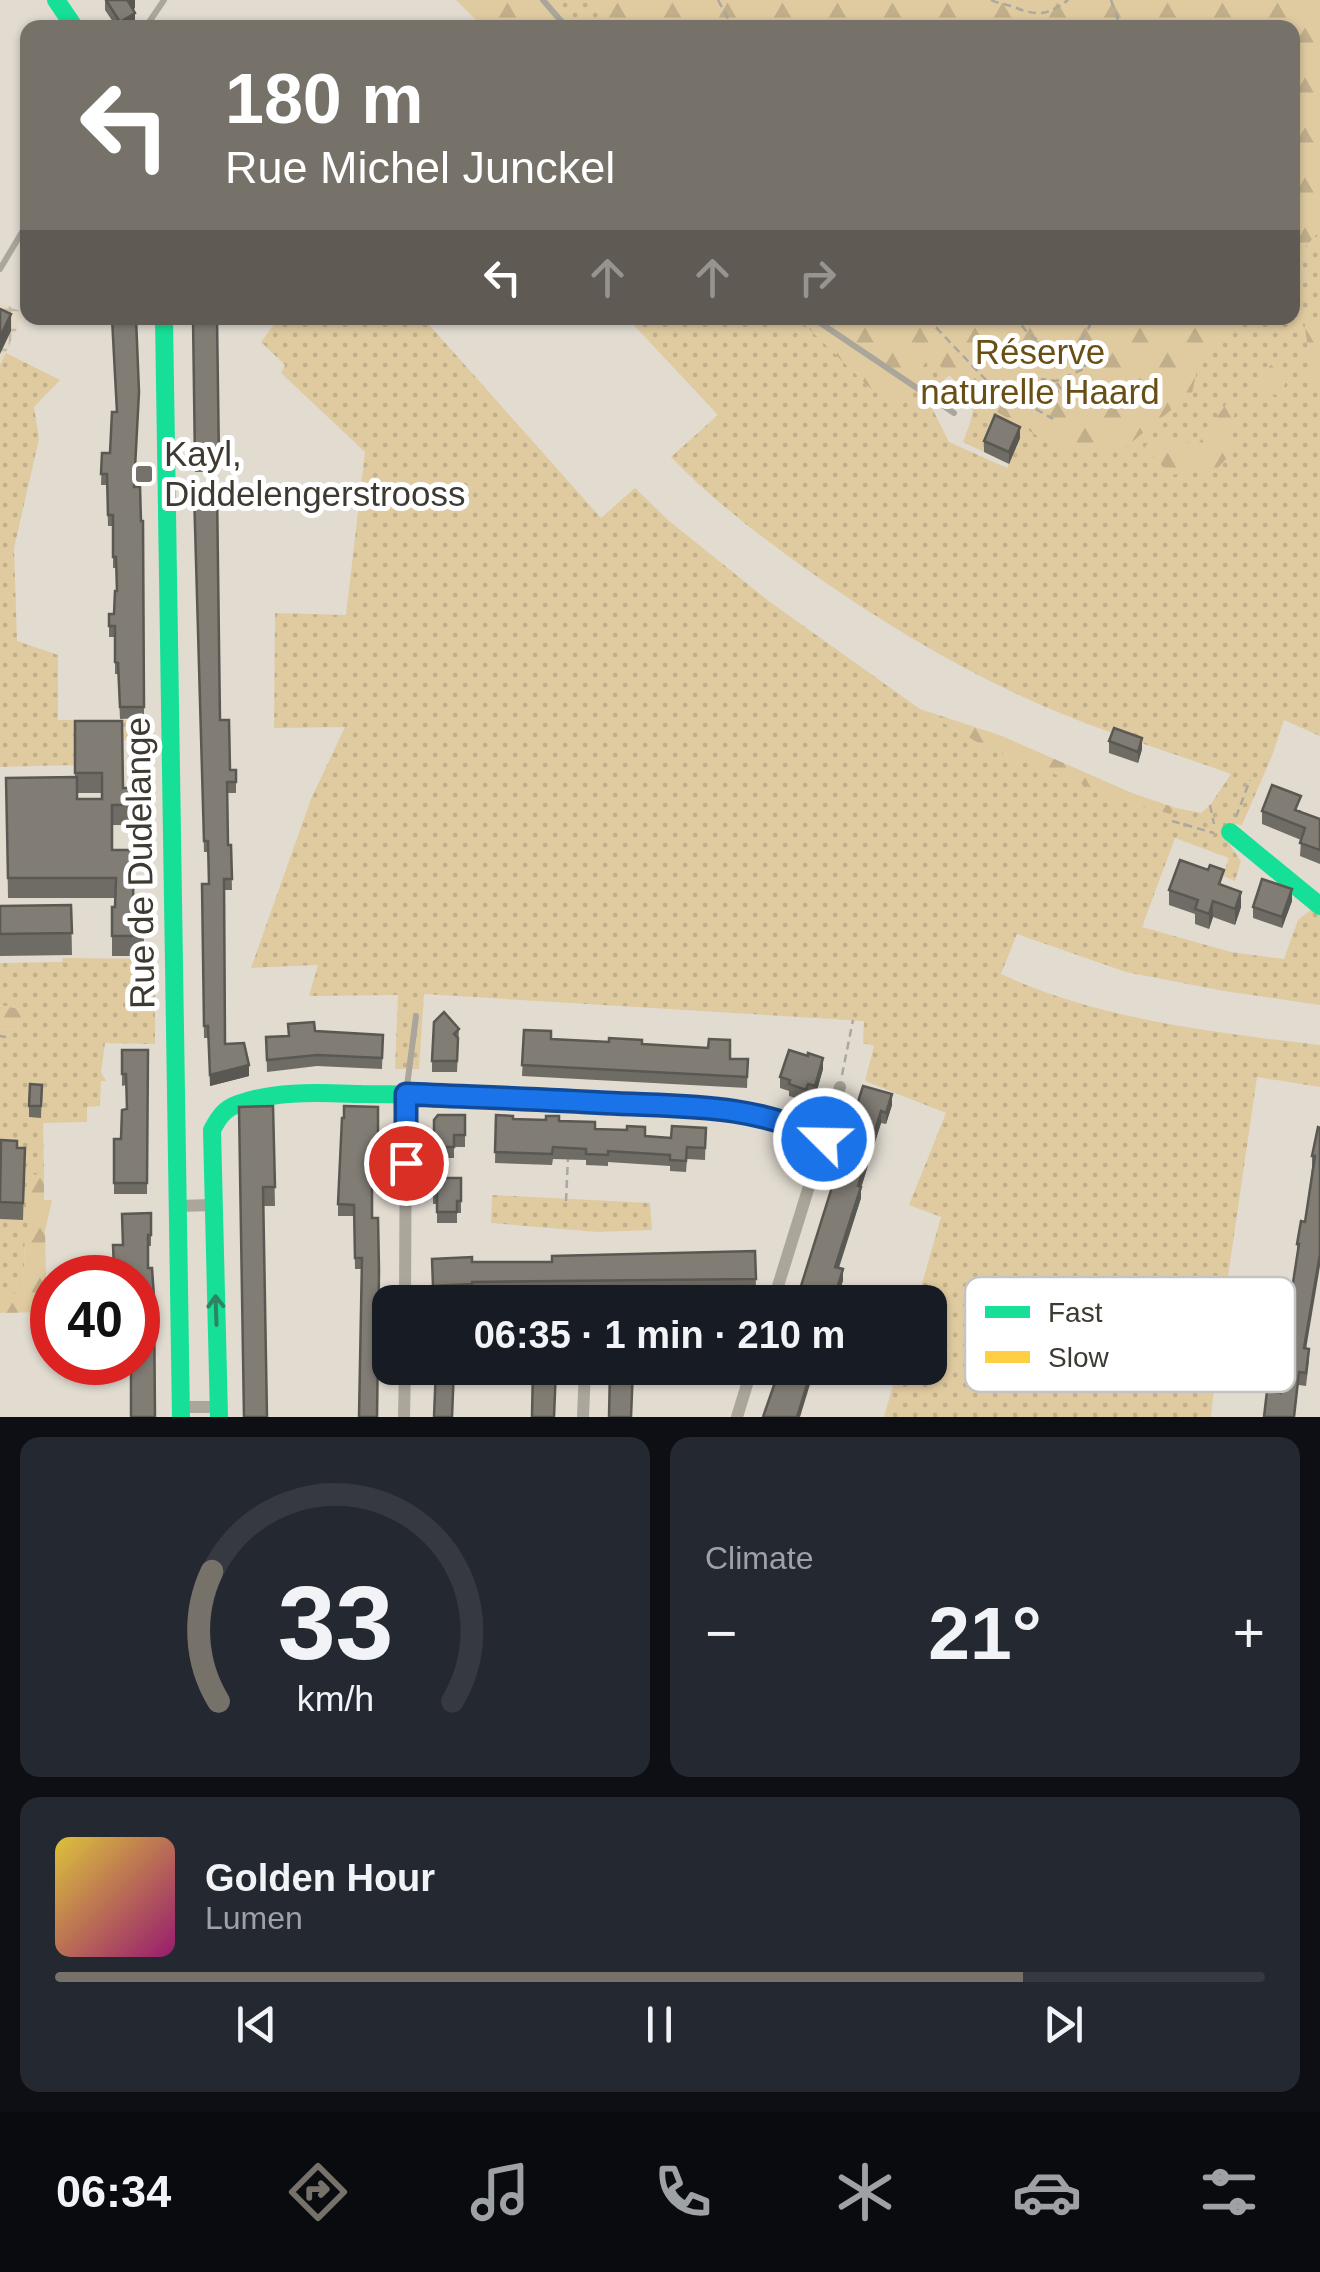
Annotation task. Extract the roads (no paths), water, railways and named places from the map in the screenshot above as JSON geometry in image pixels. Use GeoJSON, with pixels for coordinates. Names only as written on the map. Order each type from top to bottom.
{"type":"FeatureCollection","features":[{"type":"Feature","properties":{"kind":"main road","name":"Rue de Dudelange"},"geometry":{"type":"LineString","coordinates":[[164,325],[180,1412]]}},
{"type":"Feature","properties":{"kind":"main road"},"geometry":{"type":"LineString","coordinates":[[1230,832],[1320,906]]}},
{"type":"Feature","properties":{"kind":"main road","name":"Rue de Dudelange"},"geometry":{"type":"LineString","coordinates":[[219,1412],[212,1130],[220,1114],[234,1104],[300,1093],[406,1094]]}},
{"type":"Feature","properties":{"kind":"main road"},"geometry":{"type":"LineString","coordinates":[[406,1094],[716,1108],[768,1116],[824,1139]]}},
{"type":"Feature","properties":{"kind":"street"},"geometry":{"type":"LineString","coordinates":[[777,1285],[840,1086]]}},
{"type":"Feature","properties":{"kind":"street"},"geometry":{"type":"LineString","coordinates":[[405,1285],[406,1094]]}},
{"type":"Feature","properties":{"kind":"street"},"geometry":{"type":"LineString","coordinates":[[178,1206],[214,1205]]}},
{"type":"Feature","properties":{"kind":"street"},"geometry":{"type":"LineString","coordinates":[[404,1417],[405,1385]]}},
{"type":"Feature","properties":{"kind":"street"},"geometry":{"type":"LineString","coordinates":[[583,1417],[584,1385]]}},
{"type":"Feature","properties":{"kind":"street"},"geometry":{"type":"LineString","coordinates":[[736,1417],[746,1385]]}},
{"type":"Feature","properties":{"kind":"street","name":"Rue de Dudelange"},"geometry":{"type":"LineString","coordinates":[[180,1412],[219,1412]]}},
{"type":"Feature","properties":{"kind":"lane"},"geometry":{"type":"LineString","coordinates":[[544,0],[560,20]]}},
{"type":"Feature","properties":{"kind":"lane"},"geometry":{"type":"LineString","coordinates":[[0,269],[20,235]]}},
{"type":"Feature","properties":{"kind":"lane"},"geometry":{"type":"LineString","coordinates":[[823,325],[954,413]]}},
{"type":"Feature","properties":{"kind":"lane"},"geometry":{"type":"LineString","coordinates":[[406,1094],[416,1016]]}},
{"type":"Feature","properties":{"kind":"place","name":"Kayl, Diddelengerstrooss"},"geometry":{"type":"Point","coordinates":[144,474]}},
{"type":"Feature","properties":{"kind":"park label","name":"Réserve naturelle Haard"},"geometry":{"type":"Point","coordinates":[1040,372]}}]}
